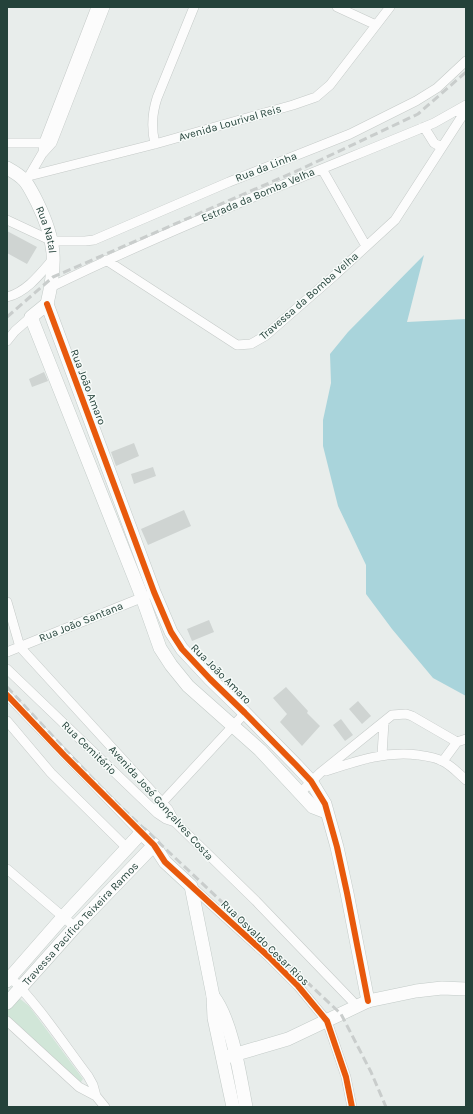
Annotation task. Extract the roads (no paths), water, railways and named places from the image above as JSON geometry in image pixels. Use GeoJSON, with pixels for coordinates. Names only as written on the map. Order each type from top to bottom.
{"type":"FeatureCollection","features":[{"type":"Feature","properties":{"kind":"street"},"geometry":{"type":"LineString","coordinates":[[94,23],[96,7]]}},
{"type":"Feature","properties":{"kind":"street"},"geometry":{"type":"LineString","coordinates":[[28,178],[48,142],[94,23],[105,7]]}},
{"type":"Feature","properties":{"kind":"street"},"geometry":{"type":"LineString","coordinates":[[155,144],[152,123],[153,112],[157,98],[194,7]]}},
{"type":"Feature","properties":{"kind":"street"},"geometry":{"type":"LineString","coordinates":[[337,7],[376,26]]}},
{"type":"Feature","properties":{"kind":"street","name":"Avenida Lourival Reis"},"geometry":{"type":"LineString","coordinates":[[28,178],[155,144],[293,105],[316,97],[330,85],[390,7]]}},
{"type":"Feature","properties":{"kind":"street","name":"Rua da Linha"},"geometry":{"type":"LineString","coordinates":[[52,241],[94,240],[222,184],[350,134],[416,101],[437,88],[466,61]]}},
{"type":"Feature","properties":{"kind":"street","name":"Estrada da Bomba Velha"},"geometry":{"type":"LineString","coordinates":[[51,287],[106,260],[223,209],[424,127],[451,114],[466,104]]}},
{"type":"Feature","properties":{"kind":"street","name":"Travessa da Bomba Velha"},"geometry":{"type":"LineString","coordinates":[[106,260],[237,345],[251,344],[265,336],[335,275],[394,220],[466,110]]}},
{"type":"Feature","properties":{"kind":"street"},"geometry":{"type":"LineString","coordinates":[[424,127],[434,143],[441,147]]}},
{"type":"Feature","properties":{"kind":"street"},"geometry":{"type":"LineString","coordinates":[[7,142],[48,142]]}},
{"type":"Feature","properties":{"kind":"street","name":"Rua Natal"},"geometry":{"type":"LineString","coordinates":[[7,168],[28,178],[48,226],[54,258],[53,276],[47,304]]}},
{"type":"Feature","properties":{"kind":"street"},"geometry":{"type":"LineString","coordinates":[[322,169],[366,246]]}},
{"type":"Feature","properties":{"kind":"street"},"geometry":{"type":"LineString","coordinates":[[7,220],[52,241]]}},
{"type":"Feature","properties":{"kind":"street"},"geometry":{"type":"LineString","coordinates":[[7,297],[18,293],[43,271],[54,258]]}},
{"type":"Feature","properties":{"kind":"street"},"geometry":{"type":"LineString","coordinates":[[7,341],[15,331],[47,304]]}},
{"type":"Feature","properties":{"kind":"street","name":"Rua João Amaro"},"geometry":{"type":"LineString","coordinates":[[47,304],[154,592],[172,632],[182,649],[214,684],[315,777],[325,804],[337,847],[347,893],[362,1004]]}},
{"type":"Feature","properties":{"kind":"street"},"geometry":{"type":"LineString","coordinates":[[31,317],[142,597],[160,648],[171,666],[188,686],[260,750],[313,807],[326,812]]}},
{"type":"Feature","properties":{"kind":"street","name":"Rua João Santana"},"geometry":{"type":"LineString","coordinates":[[7,652],[154,592]]}},
{"type":"Feature","properties":{"kind":"street","name":"Avenida José Gonçalves Costa"},"geometry":{"type":"LineString","coordinates":[[7,602],[20,647],[172,814],[175,822],[362,1004]]}},
{"type":"Feature","properties":{"kind":"street","name":"Rua Cemitério"},"geometry":{"type":"LineString","coordinates":[[7,669],[154,811],[162,817],[175,822]]}},
{"type":"Feature","properties":{"kind":"street"},"geometry":{"type":"LineString","coordinates":[[7,695],[154,845],[165,862],[191,886],[213,996],[214,1018],[229,1056],[246,1107]]}},
{"type":"Feature","properties":{"kind":"street"},"geometry":{"type":"LineString","coordinates":[[154,811],[232,725],[245,713]]}},
{"type":"Feature","properties":{"kind":"street"},"geometry":{"type":"LineString","coordinates":[[300,793],[315,777],[392,715],[406,714],[462,741],[443,761]]}},
{"type":"Feature","properties":{"kind":"street"},"geometry":{"type":"LineString","coordinates":[[7,721],[51,773],[127,848],[165,862]]}},
{"type":"Feature","properties":{"kind":"street"},"geometry":{"type":"LineString","coordinates":[[382,755],[384,722]]}},
{"type":"Feature","properties":{"kind":"street"},"geometry":{"type":"LineString","coordinates":[[315,777],[364,759],[382,755],[397,754],[427,756],[443,761],[466,780]]}},
{"type":"Feature","properties":{"kind":"street","name":"Travessa Pacifico Teixeira Ramos"},"geometry":{"type":"LineString","coordinates":[[8,979],[141,833]]}},
{"type":"Feature","properties":{"kind":"street","name":"Travessa Pacifico Teixeira Ramos"},"geometry":{"type":"LineString","coordinates":[[7,1003],[75,927],[154,845]]}},
{"type":"Feature","properties":{"kind":"street"},"geometry":{"type":"LineString","coordinates":[[7,869],[75,927]]}},
{"type":"Feature","properties":{"kind":"street","name":"Rua Osvaldo Cesar Rios"},"geometry":{"type":"LineString","coordinates":[[191,886],[298,986],[327,1021],[346,1077],[352,1107]]}},
{"type":"Feature","properties":{"kind":"street"},"geometry":{"type":"LineString","coordinates":[[8,979],[20,988],[88,1076],[93,1085],[96,1096]]}},
{"type":"Feature","properties":{"kind":"street"},"geometry":{"type":"LineString","coordinates":[[229,1056],[288,1039],[362,1004],[416,991],[442,988],[466,989]]}},
{"type":"Feature","properties":{"kind":"street"},"geometry":{"type":"LineString","coordinates":[[7,1021],[79,1087],[96,1096],[105,1107]]}},
{"type":"Feature","properties":{"kind":"street"},"geometry":{"type":"LineString","coordinates":[[229,1056],[233,1107]]}},
{"type":"Feature","properties":{"kind":"water"},"geometry":{"type":"Polygon","coordinates":[[[424,255],[407,322],[466,319],[466,696],[433,678],[392,629],[366,594],[366,565],[338,506],[323,446],[323,420],[331,383],[330,354],[348,332],[424,255]]]}},
{"type":"Feature","properties":{"kind":"railway"},"geometry":{"type":"LineString","coordinates":[[7,317],[53,277],[299,170],[418,114],[466,72]]}},
{"type":"Feature","properties":{"kind":"railway"},"geometry":{"type":"LineString","coordinates":[[7,687],[103,790],[341,1014],[371,1072],[386,1107]]}}]}
